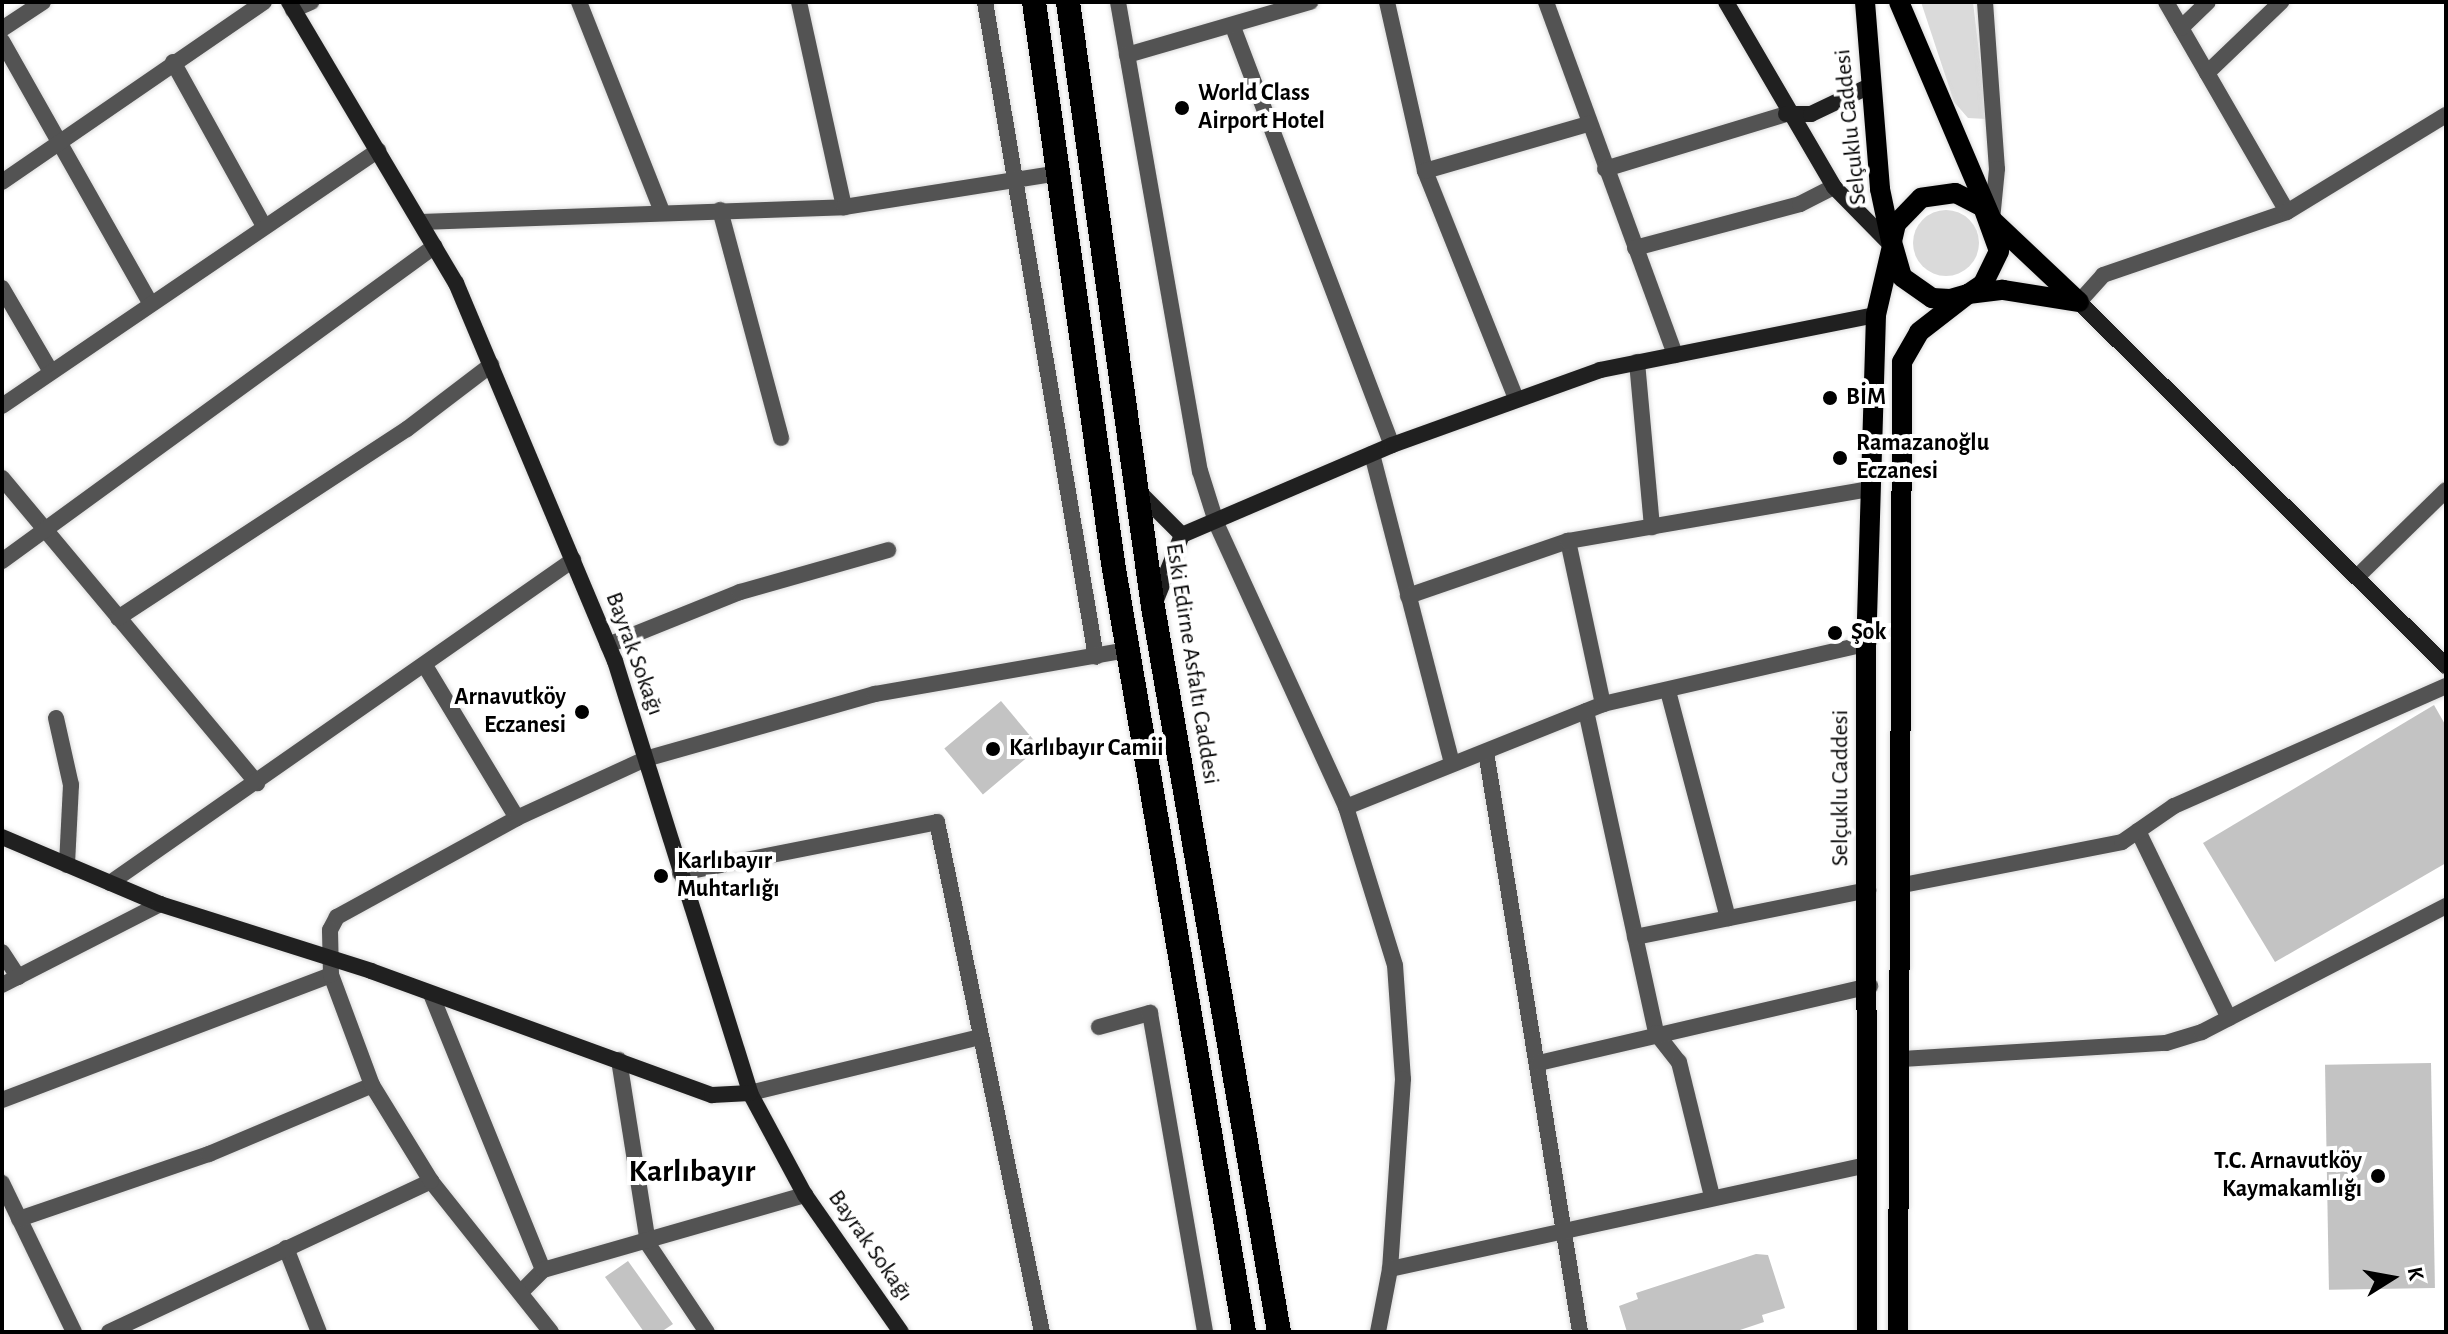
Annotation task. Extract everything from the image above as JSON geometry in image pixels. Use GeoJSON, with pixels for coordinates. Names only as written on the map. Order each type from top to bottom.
{"type":"FeatureCollection","features":[{"type":"Feature","properties":{"kind":"highway"},"geometry":{"type":"LineString","coordinates":[[1034,2],[1127,650],[1244,1332]]}},
{"type":"Feature","properties":{"kind":"highway","name":"Eski Edirne Asfaltı Caddesi"},"geometry":{"type":"LineString","coordinates":[[1068,2],[1153,607],[1279,1332]]}},
{"type":"Feature","properties":{"kind":"main road"},"geometry":{"type":"LineString","coordinates":[[1726,2],[1786,114],[1834,187],[1892,246]]}},
{"type":"Feature","properties":{"kind":"main road","name":"Selçuklu Caddesi"},"geometry":{"type":"LineString","coordinates":[[1865,2],[1892,246],[1915,290],[1950,299],[1968,294],[2029,292],[2079,302]]}},
{"type":"Feature","properties":{"kind":"main road"},"geometry":{"type":"LineString","coordinates":[[1862,1330],[1898,1327],[1903,885],[1902,362],[1919,332],[1968,294],[1994,269],[1992,220],[1899,2]]}},
{"type":"Feature","properties":{"kind":"main road","name":"Bayrak Sokağı"},"geometry":{"type":"LineString","coordinates":[[291,6],[435,246],[491,365],[608,645],[750,1093],[805,1195],[901,1332]]}},
{"type":"Feature","properties":{"kind":"main road"},"geometry":{"type":"LineString","coordinates":[[1786,114],[1811,114],[1872,85]]}},
{"type":"Feature","properties":{"kind":"main road","name":"Selçuklu Caddesi"},"geometry":{"type":"LineString","coordinates":[[1862,1330],[1870,986],[1866,644],[1876,315],[1892,246],[1907,209],[1939,192],[1970,198],[2079,302]]}},
{"type":"Feature","properties":{"kind":"main road"},"geometry":{"type":"LineString","coordinates":[[2079,302],[2446,666]]}},
{"type":"Feature","properties":{"kind":"main road"},"geometry":{"type":"LineString","coordinates":[[1182,535],[1217,525],[1392,445],[1515,396],[1637,362],[1876,315]]}},
{"type":"Feature","properties":{"kind":"main road"},"geometry":{"type":"LineString","coordinates":[[1137,489],[1182,535]]}},
{"type":"Feature","properties":{"kind":"main road"},"geometry":{"type":"LineString","coordinates":[[1153,607],[1182,535]]}},
{"type":"Feature","properties":{"kind":"main road"},"geometry":{"type":"LineString","coordinates":[[2,837],[160,904],[328,957],[712,1095],[750,1093]]}},
{"type":"Feature","properties":{"kind":"street"},"geometry":{"type":"LineString","coordinates":[[2,29],[43,2]]}},
{"type":"Feature","properties":{"kind":"street"},"geometry":{"type":"LineString","coordinates":[[2,182],[264,2]]}},
{"type":"Feature","properties":{"kind":"street"},"geometry":{"type":"LineString","coordinates":[[291,6],[311,2]]}},
{"type":"Feature","properties":{"kind":"street"},"geometry":{"type":"LineString","coordinates":[[579,2],[662,212]]}},
{"type":"Feature","properties":{"kind":"street"},"geometry":{"type":"LineString","coordinates":[[799,2],[844,207]]}},
{"type":"Feature","properties":{"kind":"street"},"geometry":{"type":"LineString","coordinates":[[985,2],[1012,178],[1096,657]]}},
{"type":"Feature","properties":{"kind":"street"},"geometry":{"type":"LineString","coordinates":[[1118,2],[1186,400],[1217,525],[1346,807],[1395,965],[1403,1079],[1390,1269],[1378,1332]]}},
{"type":"Feature","properties":{"kind":"street"},"geometry":{"type":"LineString","coordinates":[[1127,55],[1233,27],[1310,2]]}},
{"type":"Feature","properties":{"kind":"street"},"geometry":{"type":"LineString","coordinates":[[1387,2],[1425,171],[1515,396]]}},
{"type":"Feature","properties":{"kind":"street"},"geometry":{"type":"LineString","coordinates":[[1546,2],[1588,124],[1675,355]]}},
{"type":"Feature","properties":{"kind":"street"},"geometry":{"type":"LineString","coordinates":[[1985,2],[1997,169],[1992,220]]}},
{"type":"Feature","properties":{"kind":"street"},"geometry":{"type":"LineString","coordinates":[[2166,2],[2287,212]]}},
{"type":"Feature","properties":{"kind":"street"},"geometry":{"type":"LineString","coordinates":[[2181,28],[2208,2]]}},
{"type":"Feature","properties":{"kind":"street"},"geometry":{"type":"LineString","coordinates":[[2207,73],[2281,2]]}},
{"type":"Feature","properties":{"kind":"street"},"geometry":{"type":"LineString","coordinates":[[1233,27],[1392,445]]}},
{"type":"Feature","properties":{"kind":"street"},"geometry":{"type":"LineString","coordinates":[[2,41],[151,304]]}},
{"type":"Feature","properties":{"kind":"street"},"geometry":{"type":"LineString","coordinates":[[173,62],[264,226]]}},
{"type":"Feature","properties":{"kind":"street"},"geometry":{"type":"LineString","coordinates":[[1605,169],[1786,114]]}},
{"type":"Feature","properties":{"kind":"street"},"geometry":{"type":"LineString","coordinates":[[2079,302],[2103,275],[2287,212],[2446,115]]}},
{"type":"Feature","properties":{"kind":"street"},"geometry":{"type":"LineString","coordinates":[[1425,171],[1588,124]]}},
{"type":"Feature","properties":{"kind":"street"},"geometry":{"type":"LineString","coordinates":[[2,406],[378,150]]}},
{"type":"Feature","properties":{"kind":"street"},"geometry":{"type":"LineString","coordinates":[[421,222],[844,207],[1058,173]]}},
{"type":"Feature","properties":{"kind":"street"},"geometry":{"type":"LineString","coordinates":[[1635,248],[1800,204],[1834,187]]}},
{"type":"Feature","properties":{"kind":"street"},"geometry":{"type":"LineString","coordinates":[[720,210],[781,438]]}},
{"type":"Feature","properties":{"kind":"street"},"geometry":{"type":"LineString","coordinates":[[2,561],[435,246]]}},
{"type":"Feature","properties":{"kind":"street"},"geometry":{"type":"LineString","coordinates":[[2,288],[51,372]]}},
{"type":"Feature","properties":{"kind":"street"},"geometry":{"type":"LineString","coordinates":[[1637,362],[1652,527]]}},
{"type":"Feature","properties":{"kind":"street"},"geometry":{"type":"LineString","coordinates":[[118,618],[407,429],[491,365]]}},
{"type":"Feature","properties":{"kind":"street"},"geometry":{"type":"LineString","coordinates":[[1372,454],[1452,764]]}},
{"type":"Feature","properties":{"kind":"street"},"geometry":{"type":"LineString","coordinates":[[2,478],[257,783]]}},
{"type":"Feature","properties":{"kind":"street"},"geometry":{"type":"LineString","coordinates":[[1408,596],[1568,541],[1870,489]]}},
{"type":"Feature","properties":{"kind":"street"},"geometry":{"type":"LineString","coordinates":[[2357,577],[2446,490]]}},
{"type":"Feature","properties":{"kind":"street"},"geometry":{"type":"LineString","coordinates":[[1568,541],[1603,704]]}},
{"type":"Feature","properties":{"kind":"street"},"geometry":{"type":"LineString","coordinates":[[608,645],[740,592],[888,550]]}},
{"type":"Feature","properties":{"kind":"street"},"geometry":{"type":"LineString","coordinates":[[110,883],[427,669],[573,560]]}},
{"type":"Feature","properties":{"kind":"street"},"geometry":{"type":"LineString","coordinates":[[1346,807],[1603,704],[1866,644]]}},
{"type":"Feature","properties":{"kind":"street"},"geometry":{"type":"LineString","coordinates":[[551,1332],[523,1290],[431,1181],[372,1085],[331,975],[328,957],[330,930],[346,906],[517,818],[645,759],[875,694],[1127,650]]}},
{"type":"Feature","properties":{"kind":"street"},"geometry":{"type":"LineString","coordinates":[[427,669],[517,818]]}},
{"type":"Feature","properties":{"kind":"street"},"geometry":{"type":"LineString","coordinates":[[1903,885],[2122,842],[2174,806],[2446,686]]}},
{"type":"Feature","properties":{"kind":"street"},"geometry":{"type":"LineString","coordinates":[[1668,691],[1728,918]]}},
{"type":"Feature","properties":{"kind":"street"},"geometry":{"type":"LineString","coordinates":[[1586,711],[1656,1033],[1679,1062],[1712,1196]]}},
{"type":"Feature","properties":{"kind":"street"},"geometry":{"type":"LineString","coordinates":[[56,718],[71,785],[67,865]]}},
{"type":"Feature","properties":{"kind":"street"},"geometry":{"type":"LineString","coordinates":[[1486,752],[1567,1228],[1580,1332]]}},
{"type":"Feature","properties":{"kind":"street"},"geometry":{"type":"LineString","coordinates":[[680,873],[937,822],[976,1038],[1042,1332]]}},
{"type":"Feature","properties":{"kind":"street"},"geometry":{"type":"LineString","coordinates":[[2138,831],[2229,1018]]}},
{"type":"Feature","properties":{"kind":"street"},"geometry":{"type":"LineString","coordinates":[[1635,937],[1868,890]]}},
{"type":"Feature","properties":{"kind":"street"},"geometry":{"type":"LineString","coordinates":[[2,985],[160,904]]}},
{"type":"Feature","properties":{"kind":"street"},"geometry":{"type":"LineString","coordinates":[[1902,1059],[2166,1043],[2229,1018],[2446,906]]}},
{"type":"Feature","properties":{"kind":"street"},"geometry":{"type":"LineString","coordinates":[[2,952],[18,977]]}},
{"type":"Feature","properties":{"kind":"street"},"geometry":{"type":"LineString","coordinates":[[2,1100],[331,975]]}},
{"type":"Feature","properties":{"kind":"street"},"geometry":{"type":"LineString","coordinates":[[1539,1063],[1656,1033],[1870,986]]}},
{"type":"Feature","properties":{"kind":"street"},"geometry":{"type":"LineString","coordinates":[[431,994],[543,1270]]}},
{"type":"Feature","properties":{"kind":"street"},"geometry":{"type":"LineString","coordinates":[[1099,1027],[1150,1013],[1205,1332]]}},
{"type":"Feature","properties":{"kind":"street"},"geometry":{"type":"LineString","coordinates":[[750,1093],[976,1038]]}},
{"type":"Feature","properties":{"kind":"street"},"geometry":{"type":"LineString","coordinates":[[619,1060],[648,1244],[707,1332]]}},
{"type":"Feature","properties":{"kind":"street"},"geometry":{"type":"LineString","coordinates":[[19,1219],[209,1154],[372,1085]]}},
{"type":"Feature","properties":{"kind":"street"},"geometry":{"type":"LineString","coordinates":[[1390,1269],[1712,1196],[1868,1165]]}},
{"type":"Feature","properties":{"kind":"street"},"geometry":{"type":"LineString","coordinates":[[109,1332],[431,1181]]}},
{"type":"Feature","properties":{"kind":"street"},"geometry":{"type":"LineString","coordinates":[[2,1183],[74,1332]]}},
{"type":"Feature","properties":{"kind":"street"},"geometry":{"type":"LineString","coordinates":[[523,1290],[543,1270],[648,1244],[805,1195]]}},
{"type":"Feature","properties":{"kind":"street"},"geometry":{"type":"LineString","coordinates":[[286,1248],[319,1332]]}},
{"type":"Feature","properties":{"kind":"shaded area"},"geometry":{"type":"Polygon","coordinates":[[[1921,2],[1973,2],[1987,119],[1968,118],[1954,102],[1921,2]]]}},
{"type":"Feature","properties":{"kind":"shaded area"},"geometry":{"type":"Polygon","coordinates":[[[1939,210],[1953,210],[1965,215],[1974,224],[1979,243],[1977,256],[1970,267],[1953,276],[1939,276],[1927,271],[1918,262],[1913,250],[1913,236],[1918,224],[1927,215],[1939,210]]]}},
{"type":"Feature","properties":{"kind":"building","name":"Karlıbayır Camii"},"geometry":{"type":"Polygon","coordinates":[[[1001,701],[1040,747],[983,795],[944,749],[1001,701]]]}},
{"type":"Feature","properties":{"kind":"building"},"geometry":{"type":"Polygon","coordinates":[[[2434,705],[2446,726],[2446,863],[2275,962],[2203,843],[2434,705]]]}},
{"type":"Feature","properties":{"kind":"building","name":"T.C. Arnavutköy Kaymakamlığı"},"geometry":{"type":"Polygon","coordinates":[[[2431,1063],[2435,1288],[2329,1290],[2325,1065],[2431,1063]]]}},
{"type":"Feature","properties":{"kind":"building"},"geometry":{"type":"Polygon","coordinates":[[[1756,1254],[1768,1255],[1785,1308],[1762,1315],[1764,1322],[1734,1332],[1627,1332],[1619,1306],[1638,1299],[1636,1293],[1756,1254]]]}},
{"type":"Feature","properties":{"kind":"building"},"geometry":{"type":"Polygon","coordinates":[[[628,1261],[673,1324],[661,1332],[644,1332],[605,1277],[628,1261]]]}},
{"type":"Feature","properties":{"kind":"place","name":"World Class Airport Hotel"},"geometry":{"type":"Point","coordinates":[1182,108]}},
{"type":"Feature","properties":{"kind":"place","name":"BİM"},"geometry":{"type":"Point","coordinates":[1830,398]}},
{"type":"Feature","properties":{"kind":"place","name":"Ramazanoğlu Eczanesi"},"geometry":{"type":"Point","coordinates":[1840,458]}},
{"type":"Feature","properties":{"kind":"place","name":"Şok"},"geometry":{"type":"Point","coordinates":[1835,633]}},
{"type":"Feature","properties":{"kind":"place","name":"Arnavutköy Eczanesi"},"geometry":{"type":"Point","coordinates":[582,712]}},
{"type":"Feature","properties":{"kind":"place","name":"Karlıbayır Camii"},"geometry":{"type":"Point","coordinates":[993,749]}},
{"type":"Feature","properties":{"kind":"place","name":"Karlıbayır Muhtarlığı"},"geometry":{"type":"Point","coordinates":[661,876]}},
{"type":"Feature","properties":{"kind":"place","name":"T.C. Arnavutköy Kaymakamlığı"},"geometry":{"type":"Point","coordinates":[2378,1176]}},
{"type":"Feature","properties":{"kind":"district","name":"Karlıbayır"},"geometry":{"type":"Point","coordinates":[692,1171]}}]}
